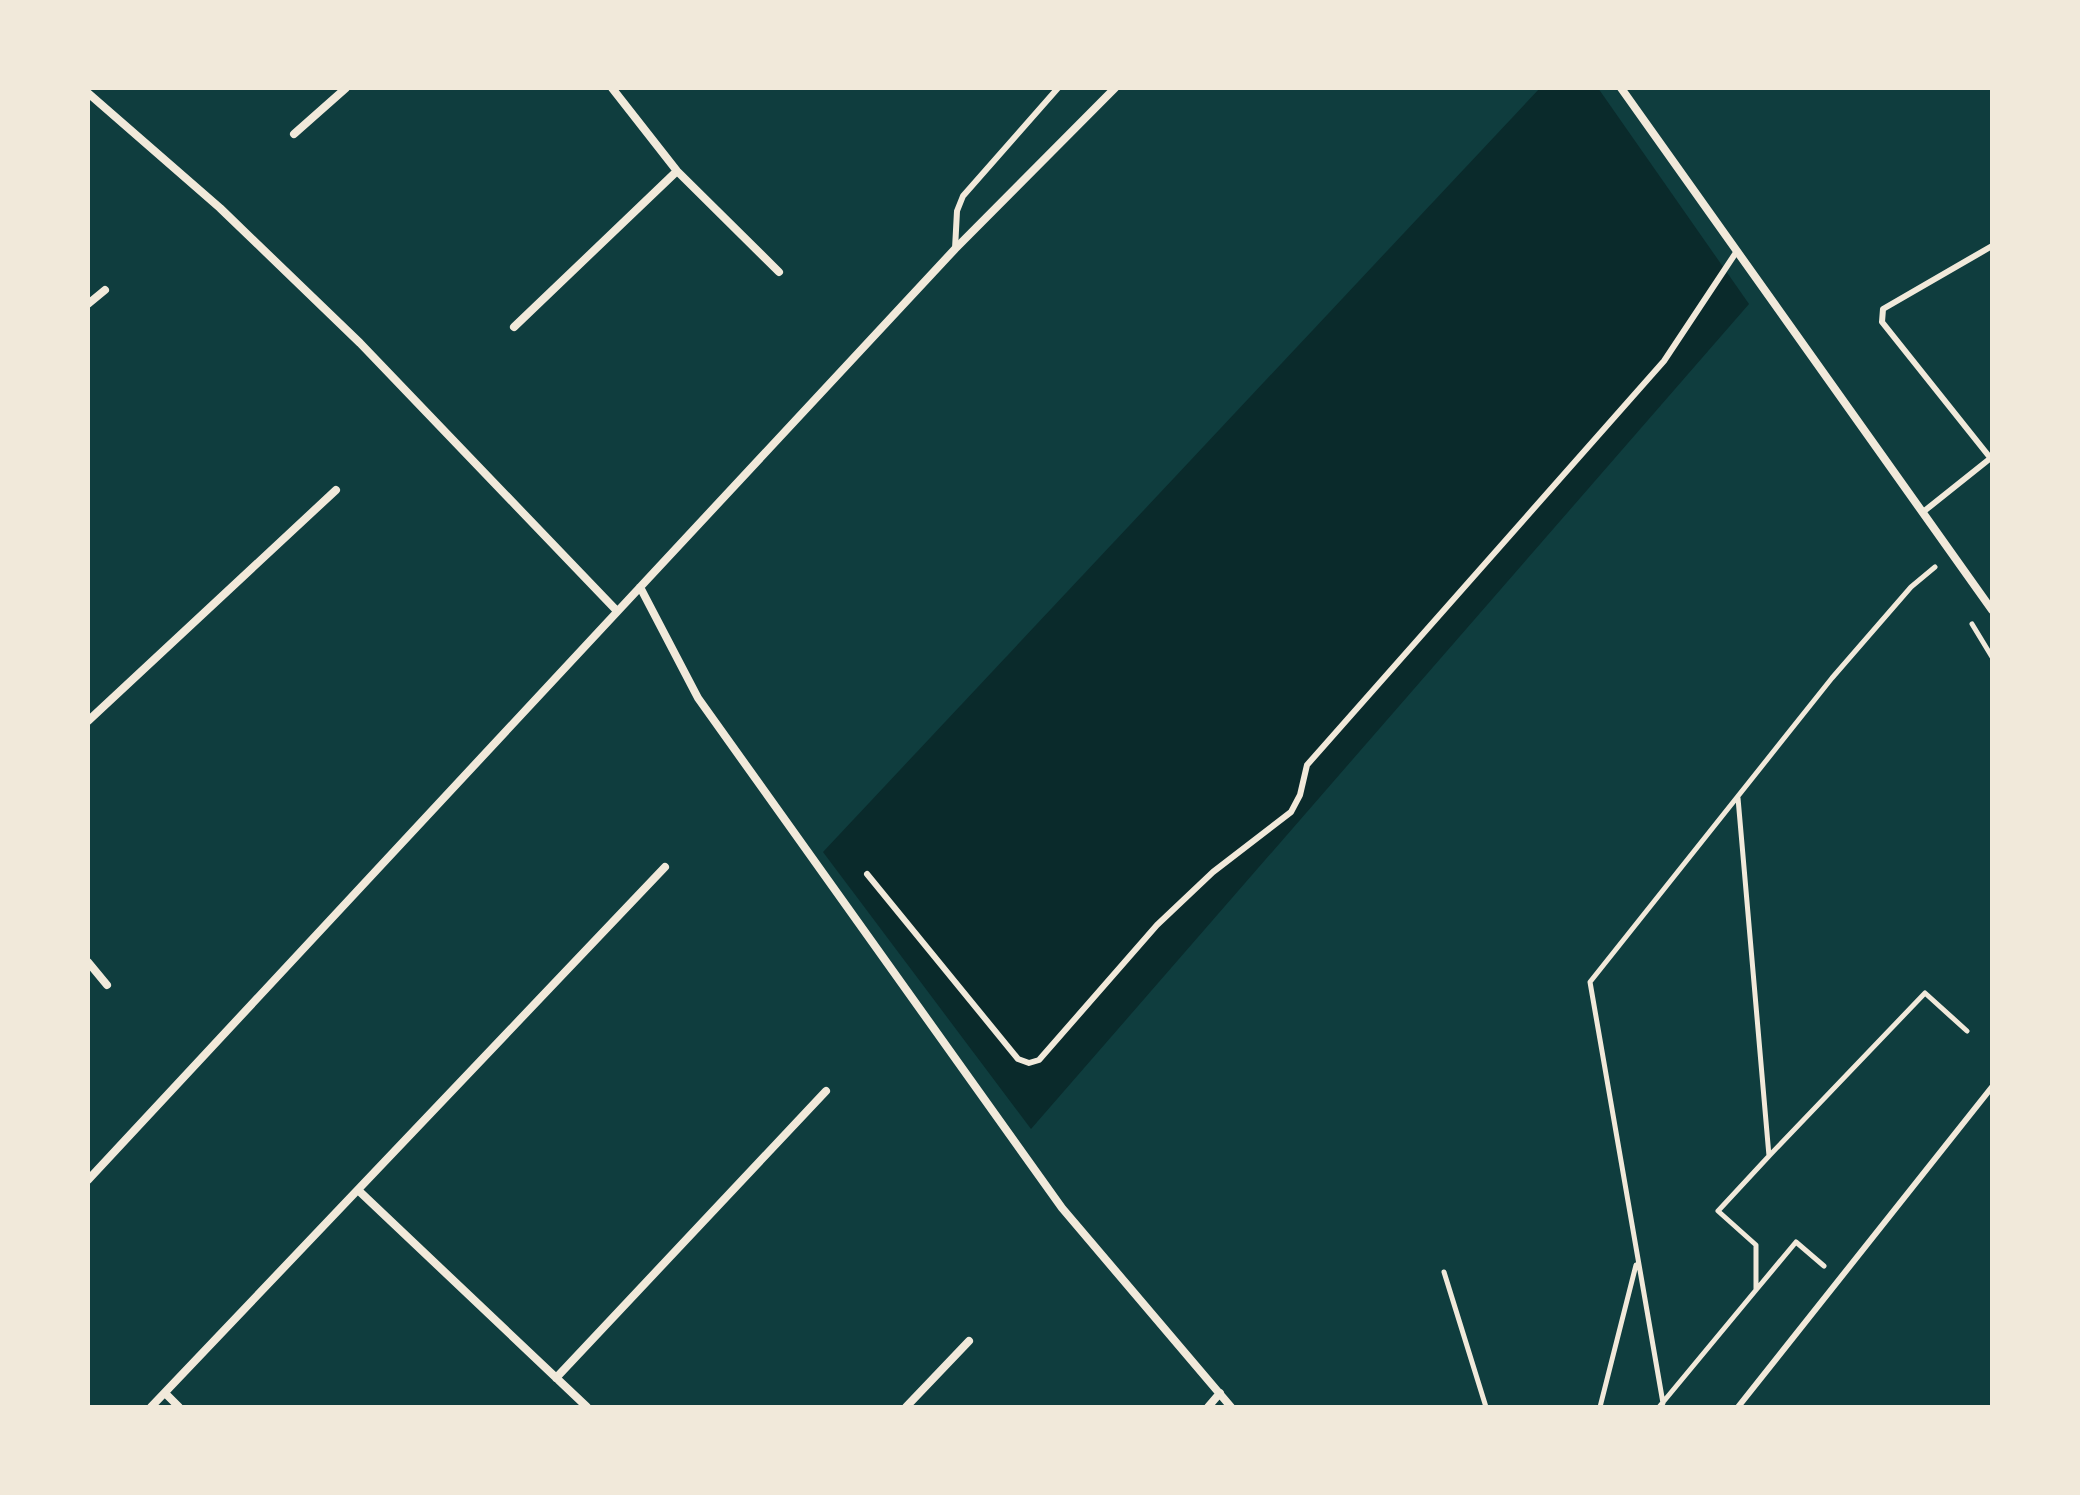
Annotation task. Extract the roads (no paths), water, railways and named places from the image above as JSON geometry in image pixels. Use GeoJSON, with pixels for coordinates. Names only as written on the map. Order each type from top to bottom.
{"type":"FeatureCollection","features":[{"type":"Feature","properties":{"kind":"street"},"geometry":{"type":"LineString","coordinates":[[294,134],[346,88]]}},
{"type":"Feature","properties":{"kind":"street"},"geometry":{"type":"LineString","coordinates":[[612,88],[677,171],[779,272]]}},
{"type":"Feature","properties":{"kind":"street"},"geometry":{"type":"LineString","coordinates":[[88,1180],[955,249],[1115,88]]}},
{"type":"Feature","properties":{"kind":"street"},"geometry":{"type":"LineString","coordinates":[[1621,88],[1992,610]]}},
{"type":"Feature","properties":{"kind":"street"},"geometry":{"type":"LineString","coordinates":[[88,93],[220,208],[360,343],[617,611]]}},
{"type":"Feature","properties":{"kind":"street"},"geometry":{"type":"LineString","coordinates":[[514,327],[677,171]]}},
{"type":"Feature","properties":{"kind":"street"},"geometry":{"type":"LineString","coordinates":[[88,304],[105,290]]}},
{"type":"Feature","properties":{"kind":"street"},"geometry":{"type":"LineString","coordinates":[[88,721],[336,490]]}},
{"type":"Feature","properties":{"kind":"street"},"geometry":{"type":"LineString","coordinates":[[640,587],[698,698],[1062,1208],[1231,1407]]}},
{"type":"Feature","properties":{"kind":"street"},"geometry":{"type":"LineString","coordinates":[[151,1407],[665,867]]}},
{"type":"Feature","properties":{"kind":"street"},"geometry":{"type":"LineString","coordinates":[[88,962],[107,985]]}},
{"type":"Feature","properties":{"kind":"street"},"geometry":{"type":"LineString","coordinates":[[556,1378],[826,1091]]}},
{"type":"Feature","properties":{"kind":"street"},"geometry":{"type":"LineString","coordinates":[[358,1190],[587,1407]]}},
{"type":"Feature","properties":{"kind":"street"},"geometry":{"type":"LineString","coordinates":[[906,1407],[969,1341]]}},
{"type":"Feature","properties":{"kind":"street"},"geometry":{"type":"LineString","coordinates":[[165,1393],[179,1407]]}},
{"type":"Feature","properties":{"kind":"street"},"geometry":{"type":"LineString","coordinates":[[1208,1407],[1220,1393]]}},
{"type":"Feature","properties":{"kind":"lane"},"geometry":{"type":"LineString","coordinates":[[955,249],[957,211],[963,196],[1058,88]]}},
{"type":"Feature","properties":{"kind":"lane"},"geometry":{"type":"LineString","coordinates":[[1923,512],[1991,458],[1882,322],[1883,309],[1992,246]]}},
{"type":"Feature","properties":{"kind":"lane"},"geometry":{"type":"LineString","coordinates":[[867,874],[1018,1059],[1029,1063],[1039,1060],[1157,925],[1213,872],[1291,812],[1300,795],[1307,765],[1664,361],[1737,251]]}},
{"type":"Feature","properties":{"kind":"lane"},"geometry":{"type":"LineString","coordinates":[[1738,1407],[1992,1087]]}},
{"type":"Feature","properties":{"kind":"water"},"geometry":{"type":"Polygon","coordinates":[[[1540,88],[1598,88],[1749,304],[1031,1129],[823,852],[1540,88]]]}}]}
